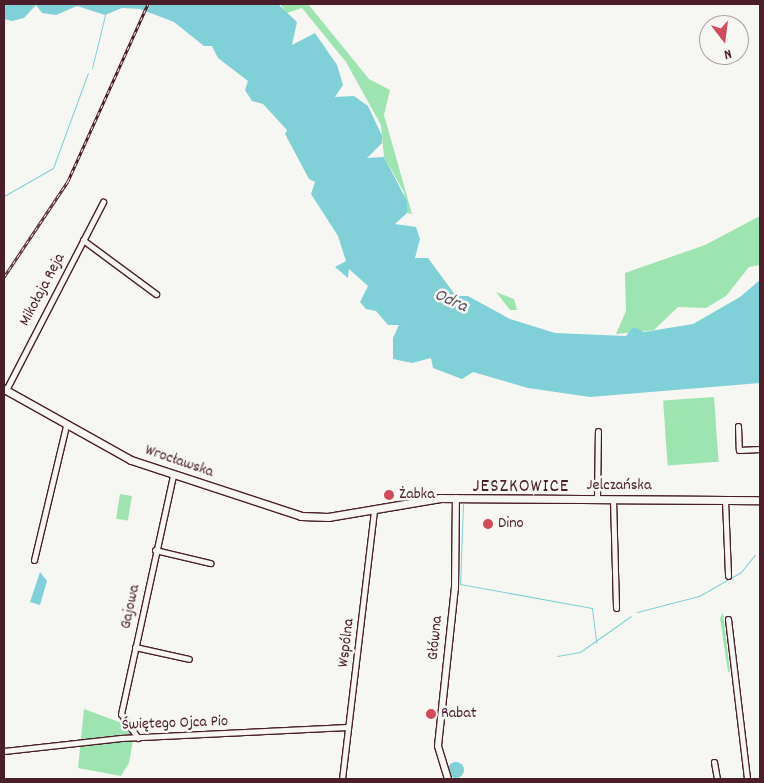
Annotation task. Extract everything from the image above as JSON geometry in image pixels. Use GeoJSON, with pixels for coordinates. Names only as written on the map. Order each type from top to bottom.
{"type":"FeatureCollection","features":[{"type":"Feature","properties":{"kind":"main road","name":"Wrocławska"},"geometry":{"type":"LineString","coordinates":[[5,390],[66,426],[131,460],[172,475],[301,516],[360,512]]}},
{"type":"Feature","properties":{"kind":"main road","name":"Jelczańska"},"geometry":{"type":"LineString","coordinates":[[360,512],[374,508],[456,498],[760,500]]}},
{"type":"Feature","properties":{"kind":"street","name":"Mikołaja Reja"},"geometry":{"type":"LineString","coordinates":[[5,390],[103,202]]}},
{"type":"Feature","properties":{"kind":"street"},"geometry":{"type":"LineString","coordinates":[[83,240],[156,294]]}},
{"type":"Feature","properties":{"kind":"street"},"geometry":{"type":"LineString","coordinates":[[34,560],[66,426]]}},
{"type":"Feature","properties":{"kind":"street"},"geometry":{"type":"LineString","coordinates":[[738,426],[739,450],[760,450]]}},
{"type":"Feature","properties":{"kind":"street"},"geometry":{"type":"LineString","coordinates":[[597,499],[598,431]]}},
{"type":"Feature","properties":{"kind":"street","name":"Gajowa"},"geometry":{"type":"LineString","coordinates":[[138,738],[121,714],[172,475]]}},
{"type":"Feature","properties":{"kind":"street","name":"Główna"},"geometry":{"type":"LineString","coordinates":[[448,779],[438,746],[455,588],[456,498]]}},
{"type":"Feature","properties":{"kind":"street"},"geometry":{"type":"LineString","coordinates":[[613,499],[616,608]]}},
{"type":"Feature","properties":{"kind":"street"},"geometry":{"type":"LineString","coordinates":[[725,500],[728,576]]}},
{"type":"Feature","properties":{"kind":"street","name":"Wspólna"},"geometry":{"type":"LineString","coordinates":[[342,779],[374,508]]}},
{"type":"Feature","properties":{"kind":"street"},"geometry":{"type":"LineString","coordinates":[[155,550],[210,563]]}},
{"type":"Feature","properties":{"kind":"street"},"geometry":{"type":"LineString","coordinates":[[728,619],[747,779]]}},
{"type":"Feature","properties":{"kind":"street"},"geometry":{"type":"LineString","coordinates":[[135,647],[189,659]]}},
{"type":"Feature","properties":{"kind":"street","name":"Świętego Ojca Pio"},"geometry":{"type":"LineString","coordinates":[[4,751],[138,738],[348,727]]}},
{"type":"Feature","properties":{"kind":"street"},"geometry":{"type":"LineString","coordinates":[[714,762],[717,779]]}},
{"type":"Feature","properties":{"kind":"green space"},"geometry":{"type":"Polygon","coordinates":[[[280,4],[308,4],[369,79],[390,90],[384,115],[412,214],[407,213],[404,192],[384,157],[381,125],[346,62],[302,8],[287,13],[280,4]]]}},
{"type":"Feature","properties":{"kind":"green space"},"geometry":{"type":"Polygon","coordinates":[[[760,216],[760,265],[749,267],[726,296],[706,308],[678,307],[654,330],[616,334],[626,311],[625,273],[705,245],[760,216]]]}},
{"type":"Feature","properties":{"kind":"green space"},"geometry":{"type":"Polygon","coordinates":[[[496,292],[514,299],[517,310],[510,310],[496,292]]]}},
{"type":"Feature","properties":{"kind":"green space"},"geometry":{"type":"Polygon","coordinates":[[[714,397],[719,462],[668,465],[663,401],[714,397]]]}},
{"type":"Feature","properties":{"kind":"green space"},"geometry":{"type":"Polygon","coordinates":[[[120,494],[132,496],[128,521],[116,519],[120,494]]]}},
{"type":"Feature","properties":{"kind":"green space"},"geometry":{"type":"Polygon","coordinates":[[[723,613],[730,672],[728,672],[720,618],[723,613]]]}},
{"type":"Feature","properties":{"kind":"green space"},"geometry":{"type":"Polygon","coordinates":[[[84,709],[130,726],[134,735],[129,763],[121,776],[78,768],[84,709]]]}},
{"type":"Feature","properties":{"kind":"water","name":"Odra"},"geometry":{"type":"Polygon","coordinates":[[[4,4],[278,4],[297,22],[292,45],[315,33],[337,65],[343,85],[335,97],[354,96],[368,106],[382,136],[382,143],[367,158],[384,157],[407,201],[407,213],[395,224],[416,227],[420,239],[415,258],[428,258],[456,296],[468,296],[510,319],[555,333],[626,336],[633,327],[644,332],[693,324],[740,297],[760,280],[760,383],[590,397],[528,388],[473,372],[462,379],[433,368],[431,358],[412,363],[393,359],[393,338],[399,325],[388,325],[376,311],[366,309],[360,302],[368,286],[349,269],[348,278],[335,267],[346,261],[338,236],[311,194],[315,182],[309,179],[285,134],[287,130],[263,104],[252,101],[245,90],[248,81],[218,58],[212,46],[204,46],[174,22],[140,9],[122,8],[105,15],[77,6],[56,15],[42,13],[36,5],[24,18],[12,21],[4,19],[4,4]]]}},
{"type":"Feature","properties":{"kind":"water"},"geometry":{"type":"Polygon","coordinates":[[[40,572],[47,581],[40,605],[30,602],[40,572]]]}},
{"type":"Feature","properties":{"kind":"water"},"geometry":{"type":"Polygon","coordinates":[[[456,762],[464,770],[456,778],[448,770],[456,762]]]}},
{"type":"Feature","properties":{"kind":"waterway"},"geometry":{"type":"LineString","coordinates":[[92,68],[105,15]]}},
{"type":"Feature","properties":{"kind":"waterway"},"geometry":{"type":"LineString","coordinates":[[4,196],[53,168],[88,73]]}},
{"type":"Feature","properties":{"kind":"waterway"},"geometry":{"type":"LineString","coordinates":[[463,504],[460,584],[592,608],[596,643]]}},
{"type":"Feature","properties":{"kind":"waterway"},"geometry":{"type":"LineString","coordinates":[[637,612],[699,596],[741,572],[755,555]]}},
{"type":"Feature","properties":{"kind":"waterway"},"geometry":{"type":"LineString","coordinates":[[557,656],[580,652],[631,616]]}},
{"type":"Feature","properties":{"kind":"railway"},"geometry":{"type":"LineString","coordinates":[[4,277],[68,181],[148,4]]}},
{"type":"Feature","properties":{"kind":"place","name":"Żabka"},"geometry":{"type":"Point","coordinates":[389,495]}},
{"type":"Feature","properties":{"kind":"place","name":"Dino"},"geometry":{"type":"Point","coordinates":[488,524]}},
{"type":"Feature","properties":{"kind":"place","name":"Rabat"},"geometry":{"type":"Point","coordinates":[431,714]}},
{"type":"Feature","properties":{"kind":"district","name":"JESZKOWICE"},"geometry":{"type":"Point","coordinates":[521,488]}}]}
